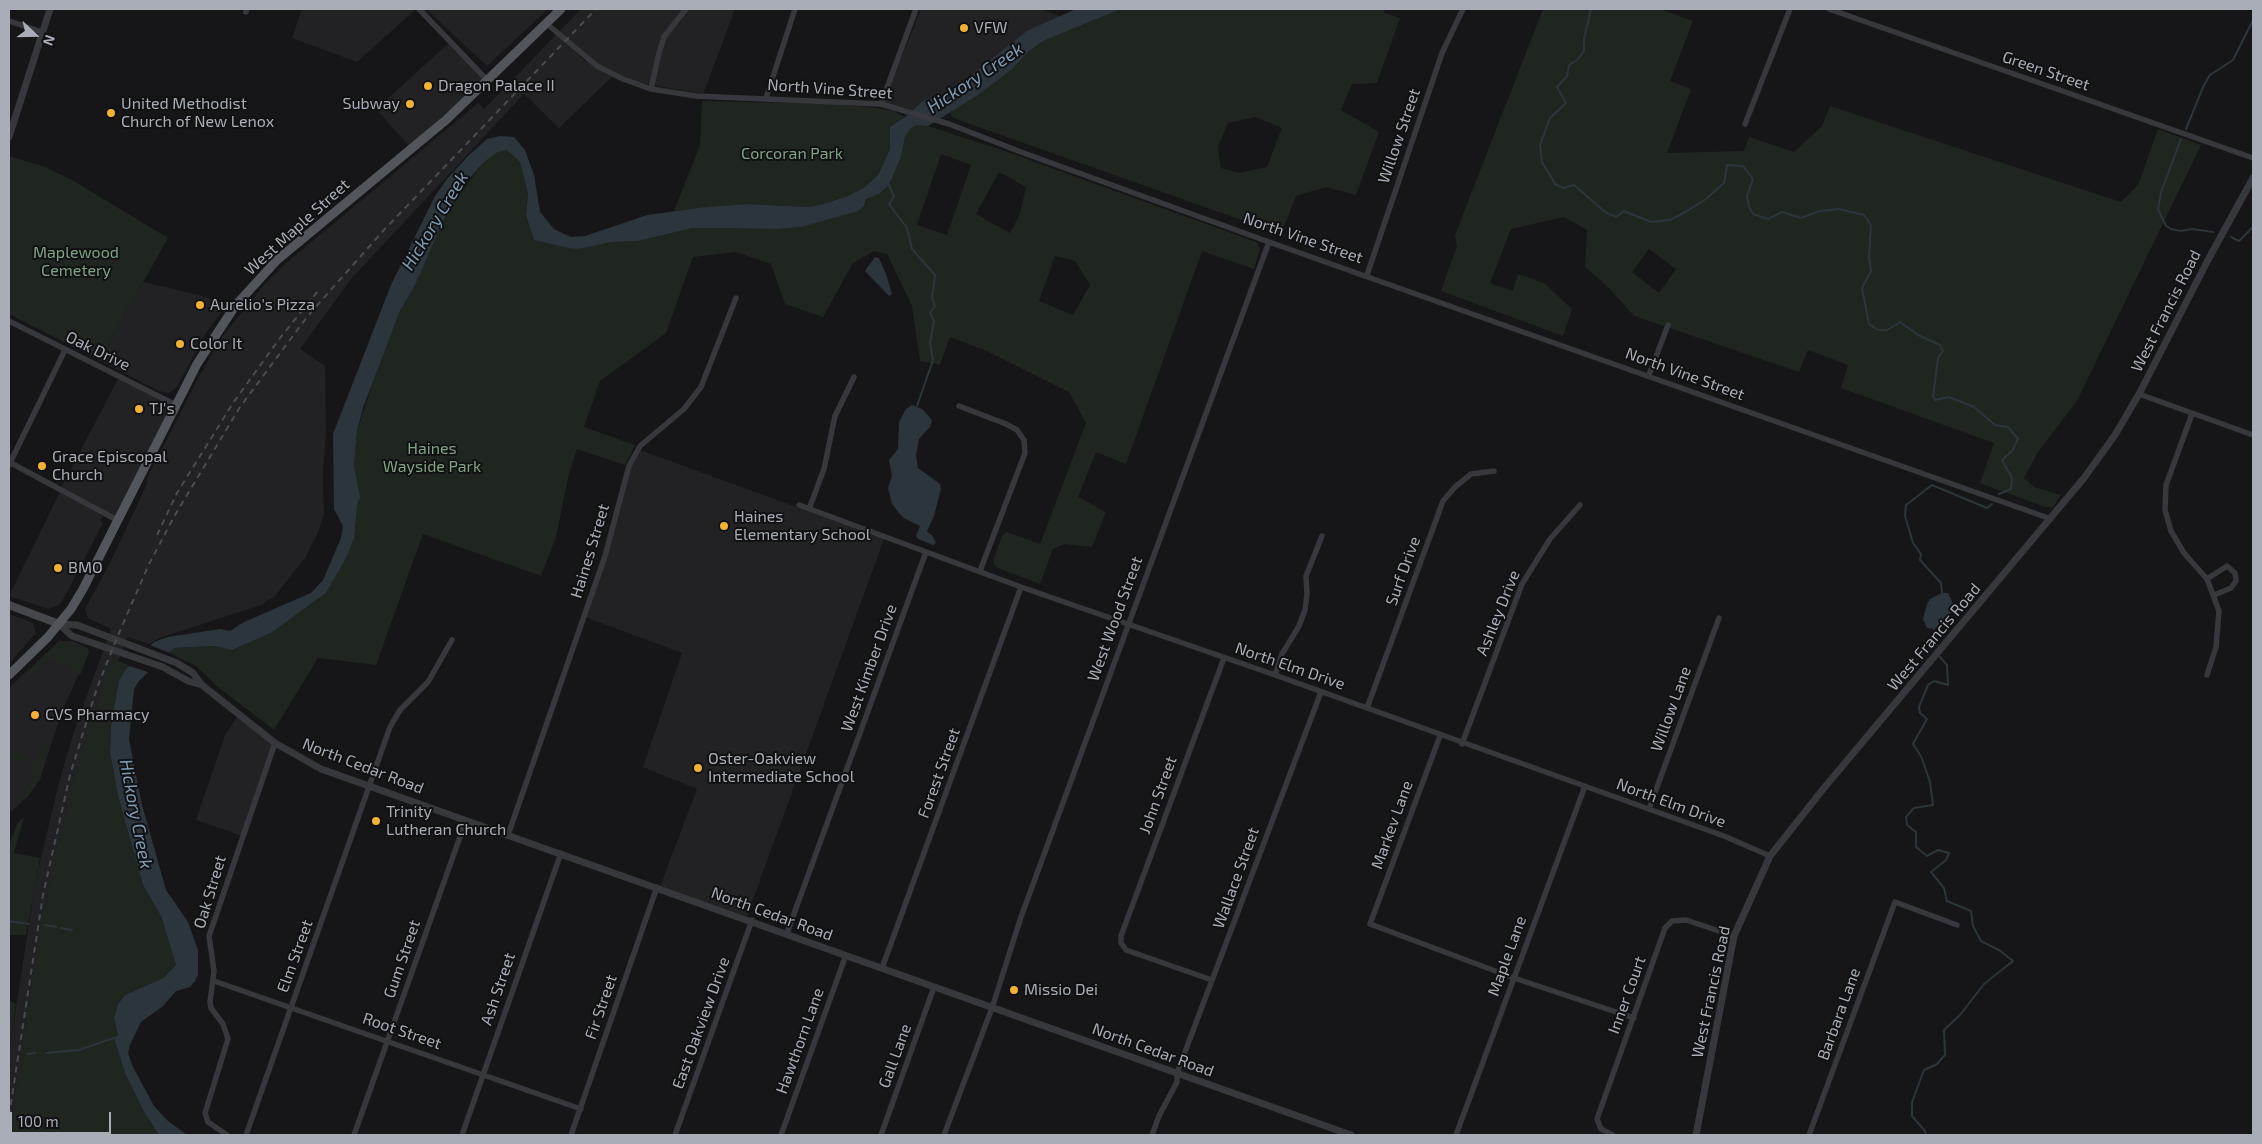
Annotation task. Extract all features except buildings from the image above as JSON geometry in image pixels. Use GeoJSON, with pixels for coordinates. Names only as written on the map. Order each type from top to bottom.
{"type":"FeatureCollection","features":[{"type":"Feature","properties":{"kind":"main road","name":"West Maple Street"},"geometry":{"type":"LineString","coordinates":[[9,675],[59,624],[83,589],[176,405],[217,331],[258,279],[332,213],[421,142],[488,81],[561,9]]}},
{"type":"Feature","properties":{"kind":"main road","name":"North Cedar Road"},"geometry":{"type":"LineString","coordinates":[[9,604],[59,624]]}},
{"type":"Feature","properties":{"kind":"street"},"geometry":{"type":"LineString","coordinates":[[9,137],[50,9]]}},
{"type":"Feature","properties":{"kind":"street"},"geometry":{"type":"LineString","coordinates":[[419,9],[488,81]]}},
{"type":"Feature","properties":{"kind":"street"},"geometry":{"type":"LineString","coordinates":[[651,89],[664,37],[686,9]]}},
{"type":"Feature","properties":{"kind":"street"},"geometry":{"type":"LineString","coordinates":[[766,98],[795,9]]}},
{"type":"Feature","properties":{"kind":"street"},"geometry":{"type":"LineString","coordinates":[[881,104],[916,9]]}},
{"type":"Feature","properties":{"kind":"street","name":"Willow Street"},"geometry":{"type":"LineString","coordinates":[[1367,275],[1442,53],[1463,9]]}},
{"type":"Feature","properties":{"kind":"street"},"geometry":{"type":"LineString","coordinates":[[1745,124],[1790,9]]}},
{"type":"Feature","properties":{"kind":"street","name":"Green Street"},"geometry":{"type":"LineString","coordinates":[[1829,9],[2253,158]]}},
{"type":"Feature","properties":{"kind":"street"},"geometry":{"type":"LineString","coordinates":[[9,21],[42,32]]}},
{"type":"Feature","properties":{"kind":"street","name":"North Vine Street"},"geometry":{"type":"LineString","coordinates":[[547,24],[598,66],[623,79],[651,89],[685,95],[881,104],[950,124],[1021,152],[1269,242],[1367,275],[2051,519]]}},
{"type":"Feature","properties":{"kind":"street","name":"West Francis Road"},"geometry":{"type":"LineString","coordinates":[[1696,1135],[1734,936],[1770,856],[1824,788],[2051,519],[2115,435],[2139,394],[2209,258],[2253,178]]}},
{"type":"Feature","properties":{"kind":"street","name":"West Wood Street"},"geometry":{"type":"LineString","coordinates":[[944,1135],[992,1008],[1004,963],[1127,624],[1269,242]]}},
{"type":"Feature","properties":{"kind":"street","name":"Haines Street"},"geometry":{"type":"LineString","coordinates":[[508,835],[605,556],[629,466],[640,446],[684,409],[701,387],[736,298]]}},
{"type":"Feature","properties":{"kind":"street","name":"Oak Drive"},"geometry":{"type":"LineString","coordinates":[[9,321],[176,405]]}},
{"type":"Feature","properties":{"kind":"street"},"geometry":{"type":"LineString","coordinates":[[1649,375],[1668,325]]}},
{"type":"Feature","properties":{"kind":"street"},"geometry":{"type":"LineString","coordinates":[[65,350],[9,463],[117,520]]}},
{"type":"Feature","properties":{"kind":"street"},"geometry":{"type":"LineString","coordinates":[[809,509],[824,469],[835,416],[854,377]]}},
{"type":"Feature","properties":{"kind":"street"},"geometry":{"type":"LineString","coordinates":[[2139,394],[2253,434]]}},
{"type":"Feature","properties":{"kind":"street"},"geometry":{"type":"LineString","coordinates":[[959,406],[1006,424],[1017,430],[1024,440],[1025,453],[980,571]]}},
{"type":"Feature","properties":{"kind":"street"},"geometry":{"type":"LineString","coordinates":[[2192,414],[2166,485],[2166,510],[2171,531],[2179,546],[2207,579],[2218,611],[2219,630],[2207,676]]}},
{"type":"Feature","properties":{"kind":"street","name":"Surf Drive"},"geometry":{"type":"LineString","coordinates":[[1368,708],[1443,501],[1454,487],[1471,474],[1494,472]]}},
{"type":"Feature","properties":{"kind":"street","name":"North Elm Drive"},"geometry":{"type":"LineString","coordinates":[[799,505],[1021,587],[1585,786],[1770,856]]}},
{"type":"Feature","properties":{"kind":"street","name":"Ashley Drive"},"geometry":{"type":"LineString","coordinates":[[1462,744],[1522,584],[1550,539],[1580,505]]}},
{"type":"Feature","properties":{"kind":"street"},"geometry":{"type":"LineString","coordinates":[[1274,675],[1282,654],[1299,626],[1305,610],[1307,594],[1306,576],[1322,536]]}},
{"type":"Feature","properties":{"kind":"street","name":"West Kimber Drive"},"geometry":{"type":"LineString","coordinates":[[787,933],[926,552]]}},
{"type":"Feature","properties":{"kind":"street"},"geometry":{"type":"LineString","coordinates":[[2207,579],[2227,566],[2235,573],[2236,582],[2231,588],[2214,596]]}},
{"type":"Feature","properties":{"kind":"street","name":"Forest Street"},"geometry":{"type":"LineString","coordinates":[[882,968],[1021,587]]}},
{"type":"Feature","properties":{"kind":"street","name":"Willow Lane"},"geometry":{"type":"LineString","coordinates":[[1648,809],[1719,618]]}},
{"type":"Feature","properties":{"kind":"street","name":"North Cedar Road"},"geometry":{"type":"LineString","coordinates":[[59,624],[77,625],[177,663],[193,673],[202,685],[275,743],[314,766],[752,920],[992,1008],[1351,1135]]}},
{"type":"Feature","properties":{"kind":"street","name":"North Cedar Road"},"geometry":{"type":"LineString","coordinates":[[59,624],[72,636],[124,653],[172,672],[188,681],[202,685]]}},
{"type":"Feature","properties":{"kind":"street","name":"Elm Street"},"geometry":{"type":"LineString","coordinates":[[246,1135],[395,719],[400,710],[428,682],[452,640]]}},
{"type":"Feature","properties":{"kind":"street","name":"John Street"},"geometry":{"type":"LineString","coordinates":[[1212,980],[1126,950],[1121,943],[1121,936],[1224,658]]}},
{"type":"Feature","properties":{"kind":"street","name":"Wallace Street"},"geometry":{"type":"LineString","coordinates":[[1152,1135],[1159,1116],[1177,1082],[1177,1073],[1321,692]]}},
{"type":"Feature","properties":{"kind":"street","name":"Markev Lane"},"geometry":{"type":"LineString","coordinates":[[1440,736],[1370,924],[1514,978]]}},
{"type":"Feature","properties":{"kind":"street","name":"Oak Street"},"geometry":{"type":"LineString","coordinates":[[227,1135],[208,1122],[205,1112],[228,1039],[223,1024],[211,1008],[210,1002],[214,981],[209,936],[275,743]]}},
{"type":"Feature","properties":{"kind":"street","name":"Maple Lane"},"geometry":{"type":"LineString","coordinates":[[1456,1135],[1585,786]]}},
{"type":"Feature","properties":{"kind":"street","name":"Gum Street"},"geometry":{"type":"LineString","coordinates":[[354,1135],[466,820]]}},
{"type":"Feature","properties":{"kind":"street","name":"Ash Street"},"geometry":{"type":"LineString","coordinates":[[462,1135],[561,853]]}},
{"type":"Feature","properties":{"kind":"street","name":"Fir Street"},"geometry":{"type":"LineString","coordinates":[[572,1135],[657,887]]}},
{"type":"Feature","properties":{"kind":"street","name":"Barbara Lane"},"geometry":{"type":"LineString","coordinates":[[1809,1135],[1895,902],[1957,925]]}},
{"type":"Feature","properties":{"kind":"street","name":"East Oakview Drive"},"geometry":{"type":"LineString","coordinates":[[675,1135],[752,920]]}},
{"type":"Feature","properties":{"kind":"street","name":"Inner Court"},"geometry":{"type":"LineString","coordinates":[[1613,1135],[1601,1129],[1597,1118],[1665,928],[1672,921],[1686,920],[1734,936]]}},
{"type":"Feature","properties":{"kind":"street","name":"Hawthorn Lane"},"geometry":{"type":"LineString","coordinates":[[781,1135],[846,955]]}},
{"type":"Feature","properties":{"kind":"street"},"geometry":{"type":"LineString","coordinates":[[1514,978],[1634,1018]]}},
{"type":"Feature","properties":{"kind":"street","name":"Root Street"},"geometry":{"type":"LineString","coordinates":[[214,981],[581,1109]]}},
{"type":"Feature","properties":{"kind":"street","name":"Gall Lane"},"geometry":{"type":"LineString","coordinates":[[881,1135],[934,987]]}},
{"type":"Feature","properties":{"kind":"shaded area"},"geometry":{"type":"Polygon","coordinates":[[[302,9],[416,9],[357,62],[292,38],[302,9]]]}},
{"type":"Feature","properties":{"kind":"shaded area"},"geometry":{"type":"Polygon","coordinates":[[[426,9],[548,9],[487,66],[426,9]]]}},
{"type":"Feature","properties":{"kind":"shaded area"},"geometry":{"type":"Polygon","coordinates":[[[581,9],[735,9],[703,94],[636,82],[598,64],[571,47],[584,60],[613,76],[559,128],[524,94],[351,279],[300,349],[325,366],[324,514],[319,530],[305,558],[275,596],[261,605],[159,638],[149,644],[128,637],[118,661],[12,1135],[9,1135],[9,1054],[35,884],[58,786],[73,734],[111,629],[88,618],[85,609],[110,563],[148,482],[146,480],[201,373],[222,337],[264,285],[285,264],[478,103],[484,109],[581,9]]]}},
{"type":"Feature","properties":{"kind":"shaded area"},"geometry":{"type":"Polygon","coordinates":[[[921,9],[1040,9],[1060,16],[1028,30],[946,95],[924,100],[913,110],[883,103],[921,9]]]}},
{"type":"Feature","properties":{"kind":"shaded area"},"geometry":{"type":"Polygon","coordinates":[[[450,42],[485,81],[411,148],[376,109],[450,42]]]}},
{"type":"Feature","properties":{"kind":"shaded area"},"geometry":{"type":"Polygon","coordinates":[[[143,282],[199,295],[226,305],[204,336],[177,387],[169,393],[159,391],[99,360],[143,282]]]}},
{"type":"Feature","properties":{"kind":"shaded area"},"geometry":{"type":"Polygon","coordinates":[[[118,379],[173,405],[116,518],[61,488],[118,379]]]}},
{"type":"Feature","properties":{"kind":"shaded area"},"geometry":{"type":"Polygon","coordinates":[[[640,450],[884,539],[747,916],[660,887],[697,789],[643,767],[682,653],[585,617],[630,465],[640,450]]]}},
{"type":"Feature","properties":{"kind":"shaded area"},"geometry":{"type":"Polygon","coordinates":[[[60,492],[103,516],[100,521],[103,523],[64,598],[60,604],[49,609],[9,596],[60,492]]]}},
{"type":"Feature","properties":{"kind":"shaded area"},"geometry":{"type":"Polygon","coordinates":[[[9,614],[33,623],[36,633],[9,664],[9,614]]]}},
{"type":"Feature","properties":{"kind":"shaded area"},"geometry":{"type":"Polygon","coordinates":[[[59,641],[72,641],[88,648],[89,652],[62,711],[40,779],[28,796],[11,812],[9,811],[9,688],[59,641]]]}},
{"type":"Feature","properties":{"kind":"shaded area"},"geometry":{"type":"Polygon","coordinates":[[[239,714],[274,743],[242,836],[196,820],[225,735],[239,714]]]}},
{"type":"Feature","properties":{"kind":"green space"},"geometry":{"type":"Polygon","coordinates":[[[1121,9],[1385,9],[1384,13],[1400,18],[1377,83],[1352,84],[1341,110],[1379,132],[1356,195],[1326,187],[1296,196],[1281,234],[953,118],[950,112],[978,95],[1011,70],[1028,52],[1043,41],[1121,9]],[[1255,117],[1228,123],[1218,147],[1221,168],[1239,173],[1267,167],[1282,128],[1255,117]]]}},
{"type":"Feature","properties":{"kind":"green space"},"geometry":{"type":"Polygon","coordinates":[[[1543,9],[1660,9],[1693,21],[1670,81],[1691,89],[1667,153],[1744,151],[1749,137],[1794,152],[1822,126],[1830,106],[2121,202],[2138,185],[2158,129],[2201,145],[2077,401],[2038,452],[2024,478],[2034,487],[2061,495],[2053,507],[2045,507],[1980,483],[1994,443],[1841,388],[1848,365],[1808,350],[1799,372],[1634,316],[1608,287],[1585,267],[1587,230],[1564,217],[1511,229],[1490,283],[1513,291],[1518,274],[1544,283],[1572,309],[1563,336],[1441,291],[1457,246],[1455,235],[1543,9]],[[1649,249],[1632,272],[1659,293],[1676,269],[1649,249]]]}},
{"type":"Feature","properties":{"kind":"green space","name":"Corcoran Park"},"geometry":{"type":"Polygon","coordinates":[[[702,101],[837,104],[893,111],[905,117],[890,127],[890,149],[878,175],[865,187],[848,196],[807,207],[747,204],[674,211],[700,145],[702,101]]]}},
{"type":"Feature","properties":{"kind":"green space","name":"Haines Wayside Park"},"geometry":{"type":"Polygon","coordinates":[[[917,124],[928,126],[999,149],[1256,242],[1260,249],[1254,269],[1202,251],[1126,464],[1096,452],[1078,497],[1106,512],[1092,547],[1064,544],[1053,549],[1040,584],[995,567],[993,561],[1002,536],[1007,532],[1040,544],[1086,423],[1069,392],[989,352],[950,337],[940,365],[920,361],[912,306],[887,254],[874,251],[853,263],[823,317],[785,304],[771,264],[736,252],[693,257],[666,333],[600,381],[584,427],[635,445],[625,465],[577,449],[568,478],[556,537],[541,576],[423,534],[376,665],[318,658],[274,730],[218,687],[196,666],[167,652],[174,648],[214,646],[232,650],[271,633],[326,593],[359,502],[354,466],[357,431],[380,361],[399,313],[416,283],[449,208],[484,162],[498,152],[507,149],[520,162],[528,193],[526,217],[534,240],[579,249],[612,242],[638,241],[693,228],[779,229],[801,227],[864,206],[866,199],[879,194],[889,185],[901,157],[905,137],[911,128],[917,124]],[[941,154],[917,225],[947,235],[971,165],[941,154]],[[999,172],[976,214],[1010,233],[1020,214],[1026,187],[999,172]],[[1055,256],[1039,301],[1073,315],[1090,285],[1075,261],[1055,256]]]}},
{"type":"Feature","properties":{"kind":"green space","name":"Maplewood Cemetery"},"geometry":{"type":"Polygon","coordinates":[[[9,156],[45,167],[72,180],[168,238],[99,360],[9,314],[9,156]]]}},
{"type":"Feature","properties":{"kind":"green space"},"geometry":{"type":"Polygon","coordinates":[[[68,643],[89,652],[80,675],[74,674],[75,669],[48,658],[28,676],[26,674],[56,645],[68,643]]]}},
{"type":"Feature","properties":{"kind":"green space"},"geometry":{"type":"Polygon","coordinates":[[[113,659],[129,665],[126,669],[111,726],[110,752],[118,796],[143,885],[161,916],[176,965],[163,978],[125,995],[118,1004],[114,1018],[118,1035],[114,1038],[125,1073],[144,1112],[159,1135],[10,1135],[41,925],[53,867],[83,747],[113,659]]]}},
{"type":"Feature","properties":{"kind":"green space"},"geometry":{"type":"Polygon","coordinates":[[[55,723],[40,779],[28,796],[18,803],[19,795],[25,796],[34,770],[30,768],[32,762],[16,759],[9,754],[9,751],[18,753],[19,748],[20,755],[28,756],[28,751],[29,759],[37,761],[38,755],[43,752],[55,723]]]}},
{"type":"Feature","properties":{"kind":"green space"},"geometry":{"type":"Polygon","coordinates":[[[24,817],[14,853],[40,858],[26,935],[9,935],[9,845],[17,824],[24,817]]]}},
{"type":"Feature","properties":{"kind":"green space"},"geometry":{"type":"Polygon","coordinates":[[[9,1000],[16,1004],[9,1054],[9,1000]]]}},
{"type":"Feature","properties":{"kind":"water","name":"Hickory Creek"},"geometry":{"type":"Polygon","coordinates":[[[1076,9],[1121,9],[1043,41],[1028,52],[1011,70],[978,95],[928,126],[917,125],[911,128],[905,137],[901,157],[889,185],[879,194],[866,199],[864,206],[858,211],[801,227],[779,229],[693,228],[638,241],[612,242],[579,249],[568,248],[534,240],[526,216],[528,193],[520,162],[507,150],[498,152],[484,162],[469,179],[449,208],[416,283],[399,313],[363,408],[357,431],[354,466],[360,497],[357,507],[354,538],[347,556],[326,593],[271,633],[232,650],[214,646],[174,648],[139,681],[134,689],[129,739],[142,805],[166,890],[188,922],[198,950],[198,975],[195,981],[190,987],[176,991],[162,1007],[141,1022],[128,1053],[133,1067],[154,1106],[168,1121],[187,1135],[159,1135],[144,1112],[125,1073],[114,1038],[118,1035],[114,1018],[118,1004],[125,995],[163,978],[176,965],[161,916],[143,885],[118,796],[110,752],[111,726],[119,681],[126,669],[154,642],[168,637],[220,629],[230,631],[244,622],[311,593],[323,580],[341,538],[343,526],[334,509],[333,434],[391,285],[435,196],[447,179],[487,139],[500,136],[514,137],[525,150],[534,175],[540,212],[554,229],[571,237],[585,236],[647,215],[706,207],[747,204],[807,207],[820,205],[848,196],[865,187],[878,175],[890,149],[890,127],[924,100],[946,95],[1028,30],[1076,9]]]}},
{"type":"Feature","properties":{"kind":"water"},"geometry":{"type":"Polygon","coordinates":[[[875,257],[879,258],[886,274],[892,294],[889,296],[865,271],[875,257]]]}},
{"type":"Feature","properties":{"kind":"water"},"geometry":{"type":"Polygon","coordinates":[[[912,405],[922,409],[932,420],[930,427],[919,439],[916,455],[918,468],[940,484],[941,489],[934,516],[927,532],[932,535],[936,543],[933,545],[918,539],[916,536],[920,526],[904,518],[898,512],[892,504],[888,488],[892,476],[889,460],[898,449],[899,422],[906,409],[912,405]]]}},
{"type":"Feature","properties":{"kind":"water"},"geometry":{"type":"Polygon","coordinates":[[[1942,593],[1948,593],[1955,608],[1940,626],[1934,629],[1927,628],[1923,619],[1927,604],[1930,599],[1942,593]]]}},
{"type":"Feature","properties":{"kind":"pier"},"geometry":{"type":"Polygon","coordinates":[[[147,644],[170,653],[151,673],[127,665],[147,644]]]}},
{"type":"Feature","properties":{"kind":"waterway"},"geometry":{"type":"LineString","coordinates":[[1591,9],[1584,39],[1584,51],[1577,60],[1569,65],[1567,76],[1557,87],[1566,103],[1550,118],[1540,145],[1542,162],[1555,184],[1563,188],[1574,185],[1605,212],[1616,217],[1624,211],[1651,222],[1670,220],[1687,211],[1706,199],[1724,183],[1727,165],[1743,166],[1753,179],[1747,196],[1749,207],[1753,214],[1768,219],[1782,212],[1801,218],[1820,211],[1839,209],[1864,215],[1871,225],[1869,257],[1871,271],[1862,288],[1869,324],[1878,330],[1887,330],[1900,322],[1918,335],[1940,345],[1943,351],[1938,358],[1933,397],[1935,400],[1949,397],[1974,407],[1995,425],[2008,427],[2018,439],[2012,451],[2002,460],[2012,478],[2011,489],[1999,494]]}},
{"type":"Feature","properties":{"kind":"waterway"},"geometry":{"type":"LineString","coordinates":[[2186,129],[2210,75],[2233,60],[2253,20]]}},
{"type":"Feature","properties":{"kind":"waterway"},"geometry":{"type":"LineString","coordinates":[[2181,139],[2161,192],[2158,209],[2166,226],[2171,229],[2213,232]]}},
{"type":"Feature","properties":{"kind":"waterway"},"geometry":{"type":"LineString","coordinates":[[889,185],[894,197],[889,204],[907,228],[912,249],[935,275],[932,298],[935,306],[930,313],[934,321],[930,343],[933,360],[917,406]]}},
{"type":"Feature","properties":{"kind":"waterway"},"geometry":{"type":"LineString","coordinates":[[2231,237],[2239,241],[2253,227]]}},
{"type":"Feature","properties":{"kind":"waterway"},"geometry":{"type":"LineString","coordinates":[[1942,593],[1941,583],[1920,560],[1921,554],[1913,543],[1905,516],[1906,505],[1932,485],[1987,508],[1992,504]]}},
{"type":"Feature","properties":{"kind":"waterway"},"geometry":{"type":"LineString","coordinates":[[1934,629],[1937,645]]}},
{"type":"Feature","properties":{"kind":"waterway"},"geometry":{"type":"LineString","coordinates":[[1926,1135],[1925,1131],[1912,1116],[1912,1102],[1924,1070],[1937,1064],[1945,1055],[1944,1030],[1960,1015],[1984,984],[2013,961],[1999,950],[1981,941],[1973,926],[1971,911],[1947,901],[1944,888],[1931,872],[1946,860],[1949,853],[1938,850],[1927,856],[1916,847],[1916,832],[1907,825],[1906,817],[1914,808],[1933,805],[1930,782],[1921,756],[1913,744],[1927,719],[1920,713],[1919,707],[1928,685],[1934,681],[1948,685],[1947,665],[1940,657]]}},
{"type":"Feature","properties":{"kind":"waterway"},"geometry":{"type":"LineString","coordinates":[[9,921],[29,924]]}},
{"type":"Feature","properties":{"kind":"waterway"},"geometry":{"type":"LineString","coordinates":[[45,925],[56,927]]}},
{"type":"Feature","properties":{"kind":"waterway"},"geometry":{"type":"LineString","coordinates":[[61,928],[72,930]]}},
{"type":"Feature","properties":{"kind":"waterway"},"geometry":{"type":"LineString","coordinates":[[46,1053],[79,1050],[114,1038]]}},
{"type":"Feature","properties":{"kind":"waterway"},"geometry":{"type":"LineString","coordinates":[[28,1054],[35,1053]]}},
{"type":"Feature","properties":{"kind":"railway"},"geometry":{"type":"LineString","coordinates":[[9,1116],[43,895],[70,775],[97,688],[149,564],[175,515],[240,407],[307,317],[383,231],[596,9]]}},
{"type":"Feature","properties":{"kind":"railway"},"geometry":{"type":"LineString","coordinates":[[157,535],[177,493],[233,403],[280,338],[318,291]]}},
{"type":"Feature","properties":{"kind":"place","name":"VFW"},"geometry":{"type":"Point","coordinates":[964,28]}},
{"type":"Feature","properties":{"kind":"place","name":"Dragon Palace II"},"geometry":{"type":"Point","coordinates":[428,86]}},
{"type":"Feature","properties":{"kind":"place","name":"Subway"},"geometry":{"type":"Point","coordinates":[410,104]}},
{"type":"Feature","properties":{"kind":"place","name":"United Methodist Church of New Lenox"},"geometry":{"type":"Point","coordinates":[111,113]}},
{"type":"Feature","properties":{"kind":"place","name":"Aurelio's Pizza"},"geometry":{"type":"Point","coordinates":[200,305]}},
{"type":"Feature","properties":{"kind":"place","name":"Color It"},"geometry":{"type":"Point","coordinates":[180,344]}},
{"type":"Feature","properties":{"kind":"place","name":"TJ's"},"geometry":{"type":"Point","coordinates":[139,409]}},
{"type":"Feature","properties":{"kind":"place","name":"Grace Episcopal Church"},"geometry":{"type":"Point","coordinates":[42,466]}},
{"type":"Feature","properties":{"kind":"place","name":"Haines Elementary School"},"geometry":{"type":"Point","coordinates":[724,526]}},
{"type":"Feature","properties":{"kind":"place","name":"BMO"},"geometry":{"type":"Point","coordinates":[58,568]}},
{"type":"Feature","properties":{"kind":"place","name":"CVS Pharmacy"},"geometry":{"type":"Point","coordinates":[35,715]}},
{"type":"Feature","properties":{"kind":"place","name":"Oster-Oakview Intermediate School"},"geometry":{"type":"Point","coordinates":[698,768]}},
{"type":"Feature","properties":{"kind":"place","name":"Trinity Lutheran Church"},"geometry":{"type":"Point","coordinates":[376,821]}},
{"type":"Feature","properties":{"kind":"place","name":"Missio Dei"},"geometry":{"type":"Point","coordinates":[1014,990]}}]}
